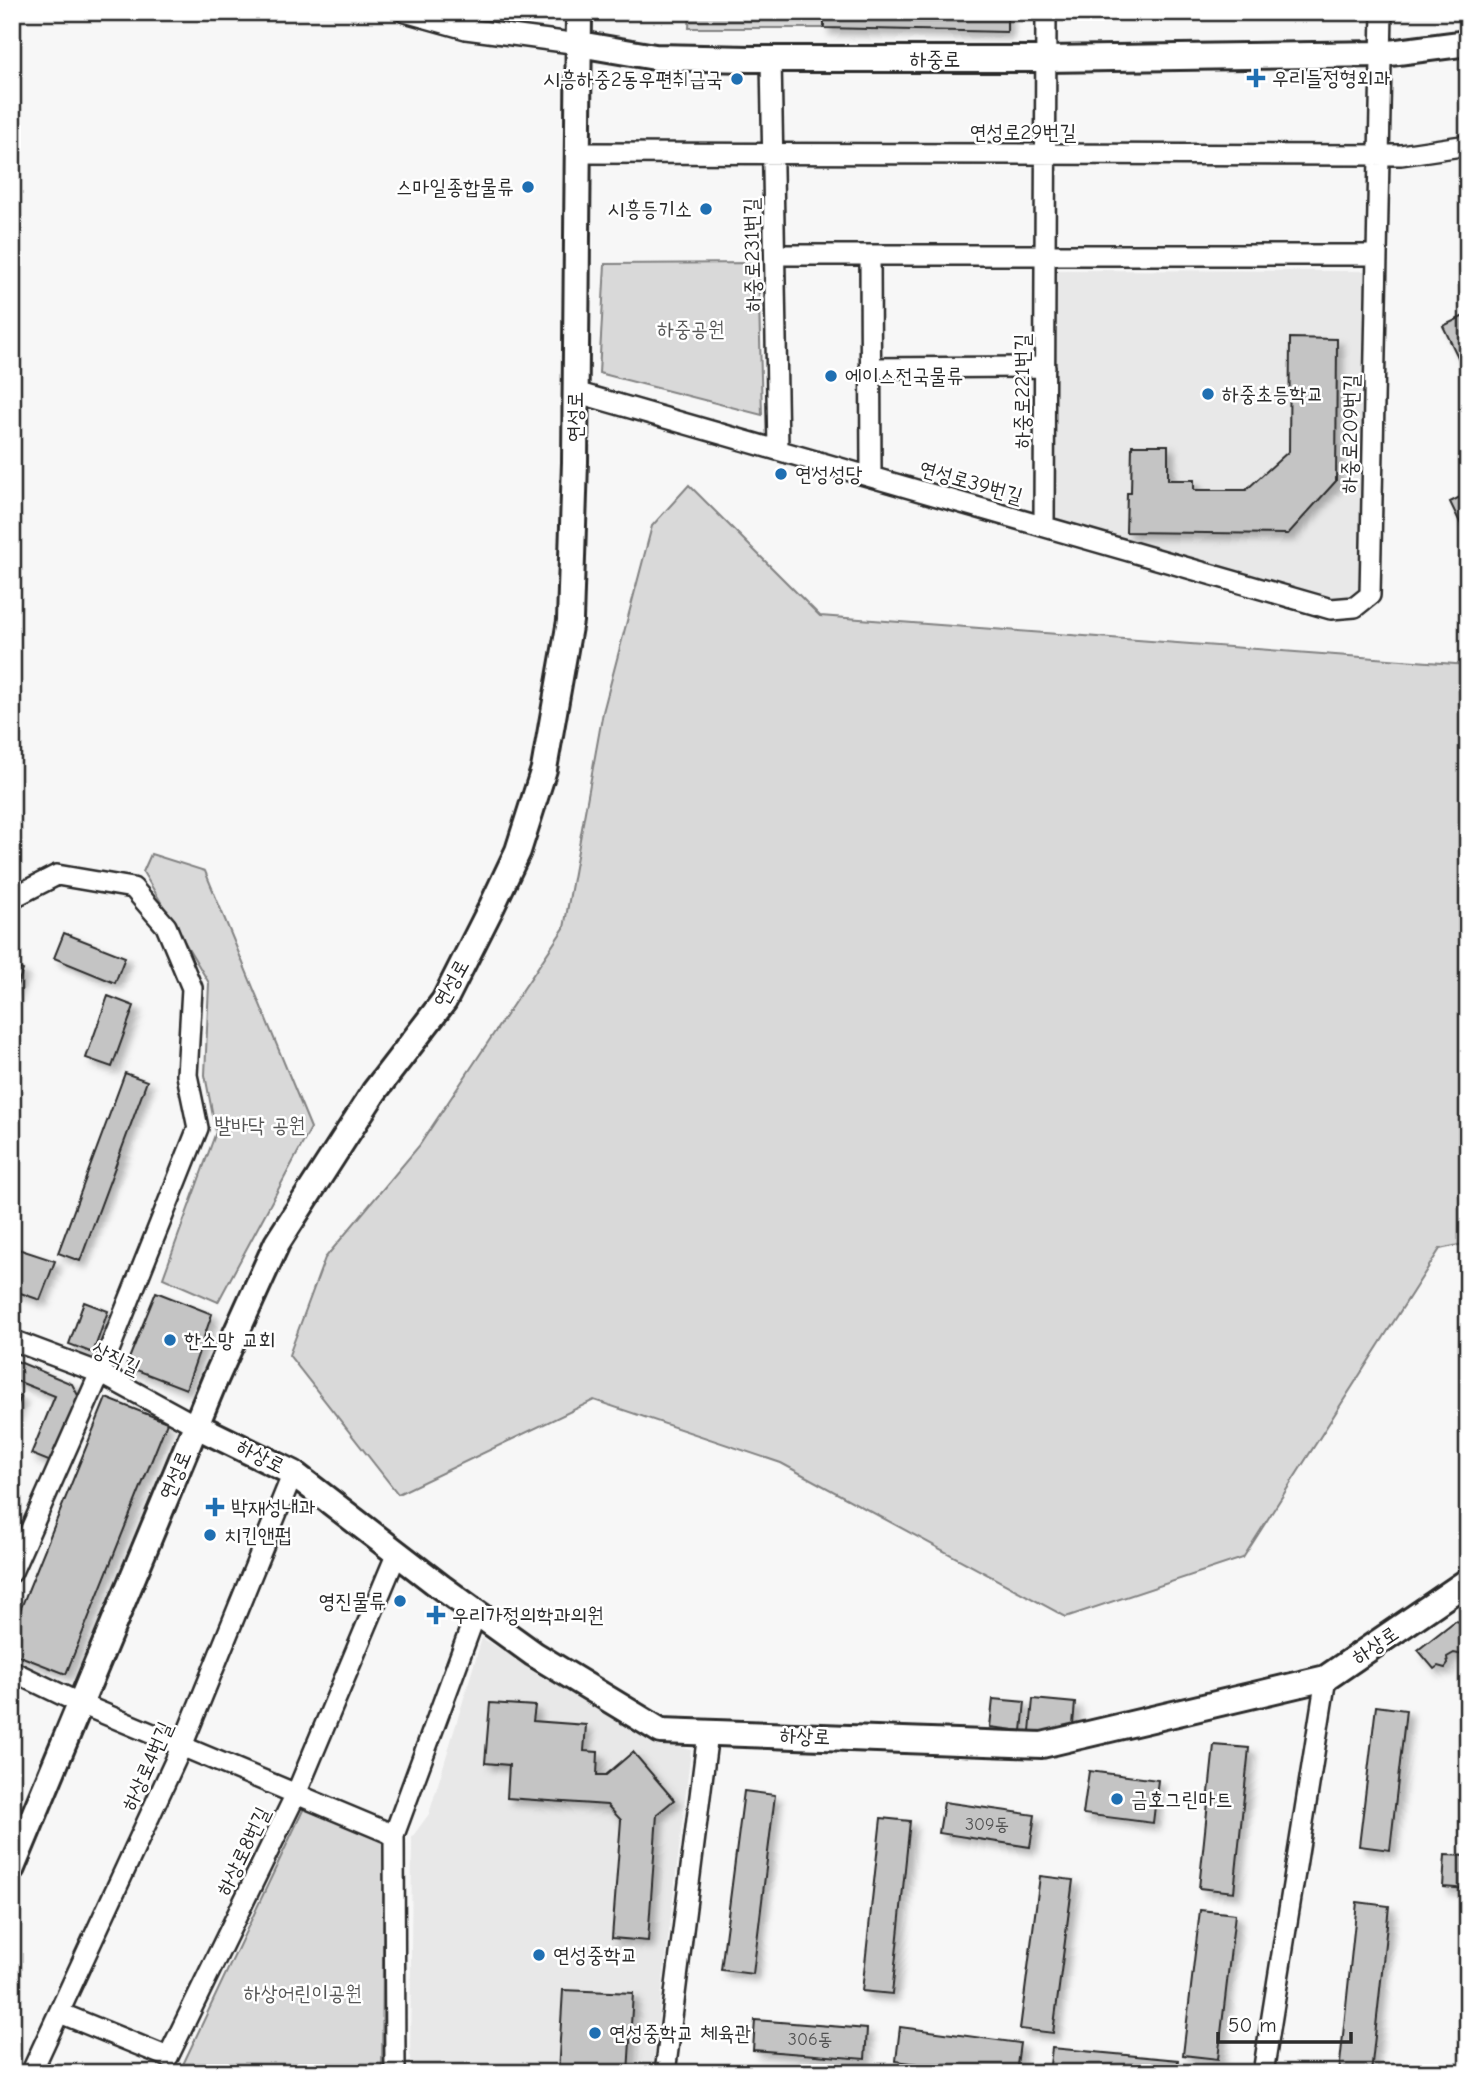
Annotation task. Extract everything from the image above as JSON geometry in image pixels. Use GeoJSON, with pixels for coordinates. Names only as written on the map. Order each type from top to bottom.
{"type":"FeatureCollection","features":[{"type":"Feature","properties":{"kind":"street","name":"하중로"},"geometry":{"type":"LineString","coordinates":[[405,12],[466,29],[655,57],[1046,59],[1382,54],[1468,43]]}},
{"type":"Feature","properties":{"kind":"street","name":"연성로"},"geometry":{"type":"LineString","coordinates":[[12,1868],[186,1448],[277,1243],[374,1092],[444,1000],[518,851],[544,769],[570,621],[579,12]]}},
{"type":"Feature","properties":{"kind":"street","name":"하중로221번길"},"geometry":{"type":"LineString","coordinates":[[1044,526],[1046,12]]}},
{"type":"Feature","properties":{"kind":"street","name":"하중로209번길"},"geometry":{"type":"LineString","coordinates":[[1355,607],[1370,595],[1382,12]]}},
{"type":"Feature","properties":{"kind":"street","name":"하중로231번길"},"geometry":{"type":"LineString","coordinates":[[771,59],[778,450]]}},
{"type":"Feature","properties":{"kind":"street","name":"연성로29번길"},"geometry":{"type":"LineString","coordinates":[[578,153],[1401,155],[1468,145]]}},
{"type":"Feature","properties":{"kind":"street"},"geometry":{"type":"LineString","coordinates":[[775,255],[1376,255]]}},
{"type":"Feature","properties":{"kind":"street"},"geometry":{"type":"LineString","coordinates":[[870,255],[871,477]]}},
{"type":"Feature","properties":{"kind":"street"},"geometry":{"type":"LineString","coordinates":[[870,368],[1045,367]]}},
{"type":"Feature","properties":{"kind":"street","name":"연성로39번길"},"geometry":{"type":"LineString","coordinates":[[575,391],[1332,608],[1355,607]]}},
{"type":"Feature","properties":{"kind":"street"},"geometry":{"type":"LineString","coordinates":[[12,898],[57,875],[134,887],[166,926],[192,988],[187,1075],[198,1128],[100,1373],[12,1572]]}},
{"type":"Feature","properties":{"kind":"street","name":"상직길"},"geometry":{"type":"LineString","coordinates":[[12,1340],[100,1373],[197,1426]]}},
{"type":"Feature","properties":{"kind":"street","name":"하상로"},"geometry":{"type":"LineString","coordinates":[[197,1426],[293,1473],[534,1654],[661,1731],[1042,1745],[1326,1678],[1468,1581]]}},
{"type":"Feature","properties":{"kind":"street","name":"하상로4번길"},"geometry":{"type":"LineString","coordinates":[[31,2073],[182,1746],[293,1473]]}},
{"type":"Feature","properties":{"kind":"street","name":"하상로8번길"},"geometry":{"type":"LineString","coordinates":[[60,2013],[168,2057],[296,1794],[397,1553]]}},
{"type":"Feature","properties":{"kind":"street"},"geometry":{"type":"LineString","coordinates":[[395,2073],[394,1835],[476,1613]]}},
{"type":"Feature","properties":{"kind":"street"},"geometry":{"type":"LineString","coordinates":[[12,1671],[80,1704],[394,1835]]}},
{"type":"Feature","properties":{"kind":"street"},"geometry":{"type":"LineString","coordinates":[[1263,2073],[1326,1678]]}},
{"type":"Feature","properties":{"kind":"street"},"geometry":{"type":"LineString","coordinates":[[665,2073],[708,1733]]}},
{"type":"Feature","properties":{"kind":"shaded area","name":"하중초등학교"},"geometry":{"type":"Polygon","coordinates":[[[1054,270],[1366,271],[1360,591],[1357,596],[1330,599],[1051,517],[1054,270]]]}},
{"type":"Feature","properties":{"kind":"shaded area","name":"연성중학교"},"geometry":{"type":"Polygon","coordinates":[[[482,1638],[644,1736],[691,1750],[652,2073],[410,2073],[412,1837],[429,1814],[482,1638]]]}},
{"type":"Feature","properties":{"kind":"green space"},"geometry":{"type":"Polygon","coordinates":[[[690,12],[824,12],[824,28],[689,28],[690,12]]]}},
{"type":"Feature","properties":{"kind":"green space","name":"하중공원"},"geometry":{"type":"Polygon","coordinates":[[[758,263],[762,415],[599,373],[605,264],[758,263]]]}},
{"type":"Feature","properties":{"kind":"green space"},"geometry":{"type":"Polygon","coordinates":[[[689,485],[820,616],[1468,665],[1468,1243],[1440,1249],[1243,1558],[1066,1617],[781,1463],[594,1400],[398,1494],[289,1355],[325,1258],[419,1146],[564,928],[603,712],[652,526],[689,485]]]}},
{"type":"Feature","properties":{"kind":"green space","name":"발바닥 공원"},"geometry":{"type":"Polygon","coordinates":[[[151,854],[205,871],[311,1128],[218,1302],[163,1278],[216,1132],[205,1075],[209,983],[143,872],[151,854]]]}},
{"type":"Feature","properties":{"kind":"green space","name":"하상어린이공원"},"geometry":{"type":"Polygon","coordinates":[[[304,1808],[384,1840],[382,2073],[179,2073],[304,1808]]]}},
{"type":"Feature","properties":{"kind":"building"},"geometry":{"type":"Polygon","coordinates":[[[824,12],[1007,12],[1007,32],[824,28],[824,12]]]}},
{"type":"Feature","properties":{"kind":"building"},"geometry":{"type":"Polygon","coordinates":[[[1468,314],[1468,378],[1443,326],[1468,314]]]}},
{"type":"Feature","properties":{"kind":"building"},"geometry":{"type":"Polygon","coordinates":[[[1290,338],[1337,339],[1336,481],[1288,534],[1126,532],[1127,493],[1131,493],[1132,445],[1168,445],[1168,480],[1194,480],[1194,490],[1246,490],[1289,451],[1290,338]]]}},
{"type":"Feature","properties":{"kind":"building"},"geometry":{"type":"Polygon","coordinates":[[[1468,493],[1468,539],[1450,502],[1468,493]]]}},
{"type":"Feature","properties":{"kind":"building"},"geometry":{"type":"Polygon","coordinates":[[[64,933],[125,957],[115,983],[54,958],[64,933]]]}},
{"type":"Feature","properties":{"kind":"building"},"geometry":{"type":"Polygon","coordinates":[[[12,966],[23,970],[12,998],[12,966]]]}},
{"type":"Feature","properties":{"kind":"building"},"geometry":{"type":"Polygon","coordinates":[[[108,996],[134,1006],[112,1067],[86,1058],[108,996]]]}},
{"type":"Feature","properties":{"kind":"building"},"geometry":{"type":"Polygon","coordinates":[[[125,1073],[147,1081],[80,1261],[58,1253],[125,1073]]]}},
{"type":"Feature","properties":{"kind":"building"},"geometry":{"type":"Polygon","coordinates":[[[12,1247],[55,1261],[40,1300],[12,1290],[12,1247]]]}},
{"type":"Feature","properties":{"kind":"building","name":"한소망 교회"},"geometry":{"type":"Polygon","coordinates":[[[156,1292],[212,1314],[186,1389],[126,1366],[156,1292]]]}},
{"type":"Feature","properties":{"kind":"building"},"geometry":{"type":"Polygon","coordinates":[[[84,1302],[108,1311],[93,1353],[69,1344],[84,1302]]]}},
{"type":"Feature","properties":{"kind":"building"},"geometry":{"type":"Polygon","coordinates":[[[12,1359],[72,1384],[82,1403],[56,1464],[31,1454],[55,1396],[12,1379],[12,1359]]]}},
{"type":"Feature","properties":{"kind":"building"},"geometry":{"type":"Polygon","coordinates":[[[12,1393],[21,1397],[12,1418],[12,1393]]]}},
{"type":"Feature","properties":{"kind":"building"},"geometry":{"type":"Polygon","coordinates":[[[106,1398],[167,1422],[66,1674],[12,1653],[12,1630],[106,1398]]]}},
{"type":"Feature","properties":{"kind":"building"},"geometry":{"type":"Polygon","coordinates":[[[1455,1621],[1468,1623],[1468,1656],[1454,1653],[1447,1657],[1448,1664],[1445,1668],[1438,1666],[1434,1669],[1418,1650],[1455,1621]]]}},
{"type":"Feature","properties":{"kind":"building"},"geometry":{"type":"Polygon","coordinates":[[[993,1699],[1025,1702],[1022,1731],[990,1727],[993,1699]]]}},
{"type":"Feature","properties":{"kind":"building"},"geometry":{"type":"Polygon","coordinates":[[[1033,1699],[1075,1703],[1072,1735],[1030,1731],[1033,1699]]]}},
{"type":"Feature","properties":{"kind":"building","name":"연성중학교"},"geometry":{"type":"Polygon","coordinates":[[[490,1703],[535,1706],[533,1721],[586,1725],[584,1751],[598,1752],[597,1775],[606,1775],[633,1752],[674,1800],[657,1814],[648,1941],[612,1938],[621,1820],[607,1805],[507,1798],[509,1765],[485,1763],[490,1703]]]}},
{"type":"Feature","properties":{"kind":"building"},"geometry":{"type":"Polygon","coordinates":[[[1376,1706],[1406,1710],[1390,1850],[1359,1846],[1376,1706]]]}},
{"type":"Feature","properties":{"kind":"building"},"geometry":{"type":"Polygon","coordinates":[[[1214,1745],[1249,1748],[1234,1892],[1199,1888],[1214,1745]]]}},
{"type":"Feature","properties":{"kind":"building"},"geometry":{"type":"Polygon","coordinates":[[[1089,1771],[1158,1780],[1153,1823],[1083,1814],[1089,1771]]]}},
{"type":"Feature","properties":{"kind":"building"},"geometry":{"type":"Polygon","coordinates":[[[744,1791],[775,1795],[753,1974],[721,1970],[744,1791]]]}},
{"type":"Feature","properties":{"kind":"building"},"geometry":{"type":"Polygon","coordinates":[[[944,1802],[1035,1815],[1030,1847],[939,1833],[944,1802]]]}},
{"type":"Feature","properties":{"kind":"building"},"geometry":{"type":"Polygon","coordinates":[[[881,1818],[910,1821],[892,1994],[862,1991],[881,1818]]]}},
{"type":"Feature","properties":{"kind":"building"},"geometry":{"type":"Polygon","coordinates":[[[1445,1855],[1468,1856],[1468,1889],[1443,1887],[1445,1855]]]}},
{"type":"Feature","properties":{"kind":"building"},"geometry":{"type":"Polygon","coordinates":[[[1040,1876],[1073,1880],[1053,2033],[1020,2029],[1040,1876]]]}},
{"type":"Feature","properties":{"kind":"building"},"geometry":{"type":"Polygon","coordinates":[[[1357,1902],[1389,1906],[1371,2073],[1339,2073],[1357,1902]]]}},
{"type":"Feature","properties":{"kind":"building"},"geometry":{"type":"Polygon","coordinates":[[[1200,1910],[1235,1914],[1218,2059],[1183,2055],[1200,1910]]]}},
{"type":"Feature","properties":{"kind":"building","name":"연성중학교 체육관"},"geometry":{"type":"Polygon","coordinates":[[[563,1990],[633,1993],[628,2073],[558,2073],[563,1990]]]}},
{"type":"Feature","properties":{"kind":"building"},"geometry":{"type":"Polygon","coordinates":[[[755,2020],[867,2029],[865,2059],[753,2050],[755,2020]]]}},
{"type":"Feature","properties":{"kind":"building"},"geometry":{"type":"Polygon","coordinates":[[[900,2027],[1020,2043],[1016,2073],[985,2073],[896,2061],[900,2027]]]}},
{"type":"Feature","properties":{"kind":"building"},"geometry":{"type":"Polygon","coordinates":[[[1052,2048],[1178,2060],[1177,2073],[1049,2073],[1052,2048]]]}},
{"type":"Feature","properties":{"kind":"place","name":"우리들정형외과"},"geometry":{"type":"Point","coordinates":[1256,78]}},
{"type":"Feature","properties":{"kind":"place","name":"시흥하중2동우편취급국"},"geometry":{"type":"Point","coordinates":[737,79]}},
{"type":"Feature","properties":{"kind":"place","name":"스마일종합물류"},"geometry":{"type":"Point","coordinates":[528,187]}},
{"type":"Feature","properties":{"kind":"place","name":"시흥등기소"},"geometry":{"type":"Point","coordinates":[706,209]}},
{"type":"Feature","properties":{"kind":"place","name":"에이스전국물류"},"geometry":{"type":"Point","coordinates":[831,376]}},
{"type":"Feature","properties":{"kind":"place","name":"하중초등학교"},"geometry":{"type":"Point","coordinates":[1208,394]}},
{"type":"Feature","properties":{"kind":"place","name":"연성성당"},"geometry":{"type":"Point","coordinates":[781,474]}},
{"type":"Feature","properties":{"kind":"place","name":"한소망 교회"},"geometry":{"type":"Point","coordinates":[170,1340]}},
{"type":"Feature","properties":{"kind":"place","name":"박재성내과"},"geometry":{"type":"Point","coordinates":[215,1507]}},
{"type":"Feature","properties":{"kind":"place","name":"치킨앤펍"},"geometry":{"type":"Point","coordinates":[210,1535]}},
{"type":"Feature","properties":{"kind":"place","name":"영진물류"},"geometry":{"type":"Point","coordinates":[400,1601]}},
{"type":"Feature","properties":{"kind":"place","name":"우리가정의학과의원"},"geometry":{"type":"Point","coordinates":[436,1615]}},
{"type":"Feature","properties":{"kind":"place","name":"금호그린마트"},"geometry":{"type":"Point","coordinates":[1117,1799]}},
{"type":"Feature","properties":{"kind":"place","name":"연성중학교"},"geometry":{"type":"Point","coordinates":[539,1955]}},
{"type":"Feature","properties":{"kind":"place","name":"연성중학교 체육관"},"geometry":{"type":"Point","coordinates":[595,2033]}}]}
